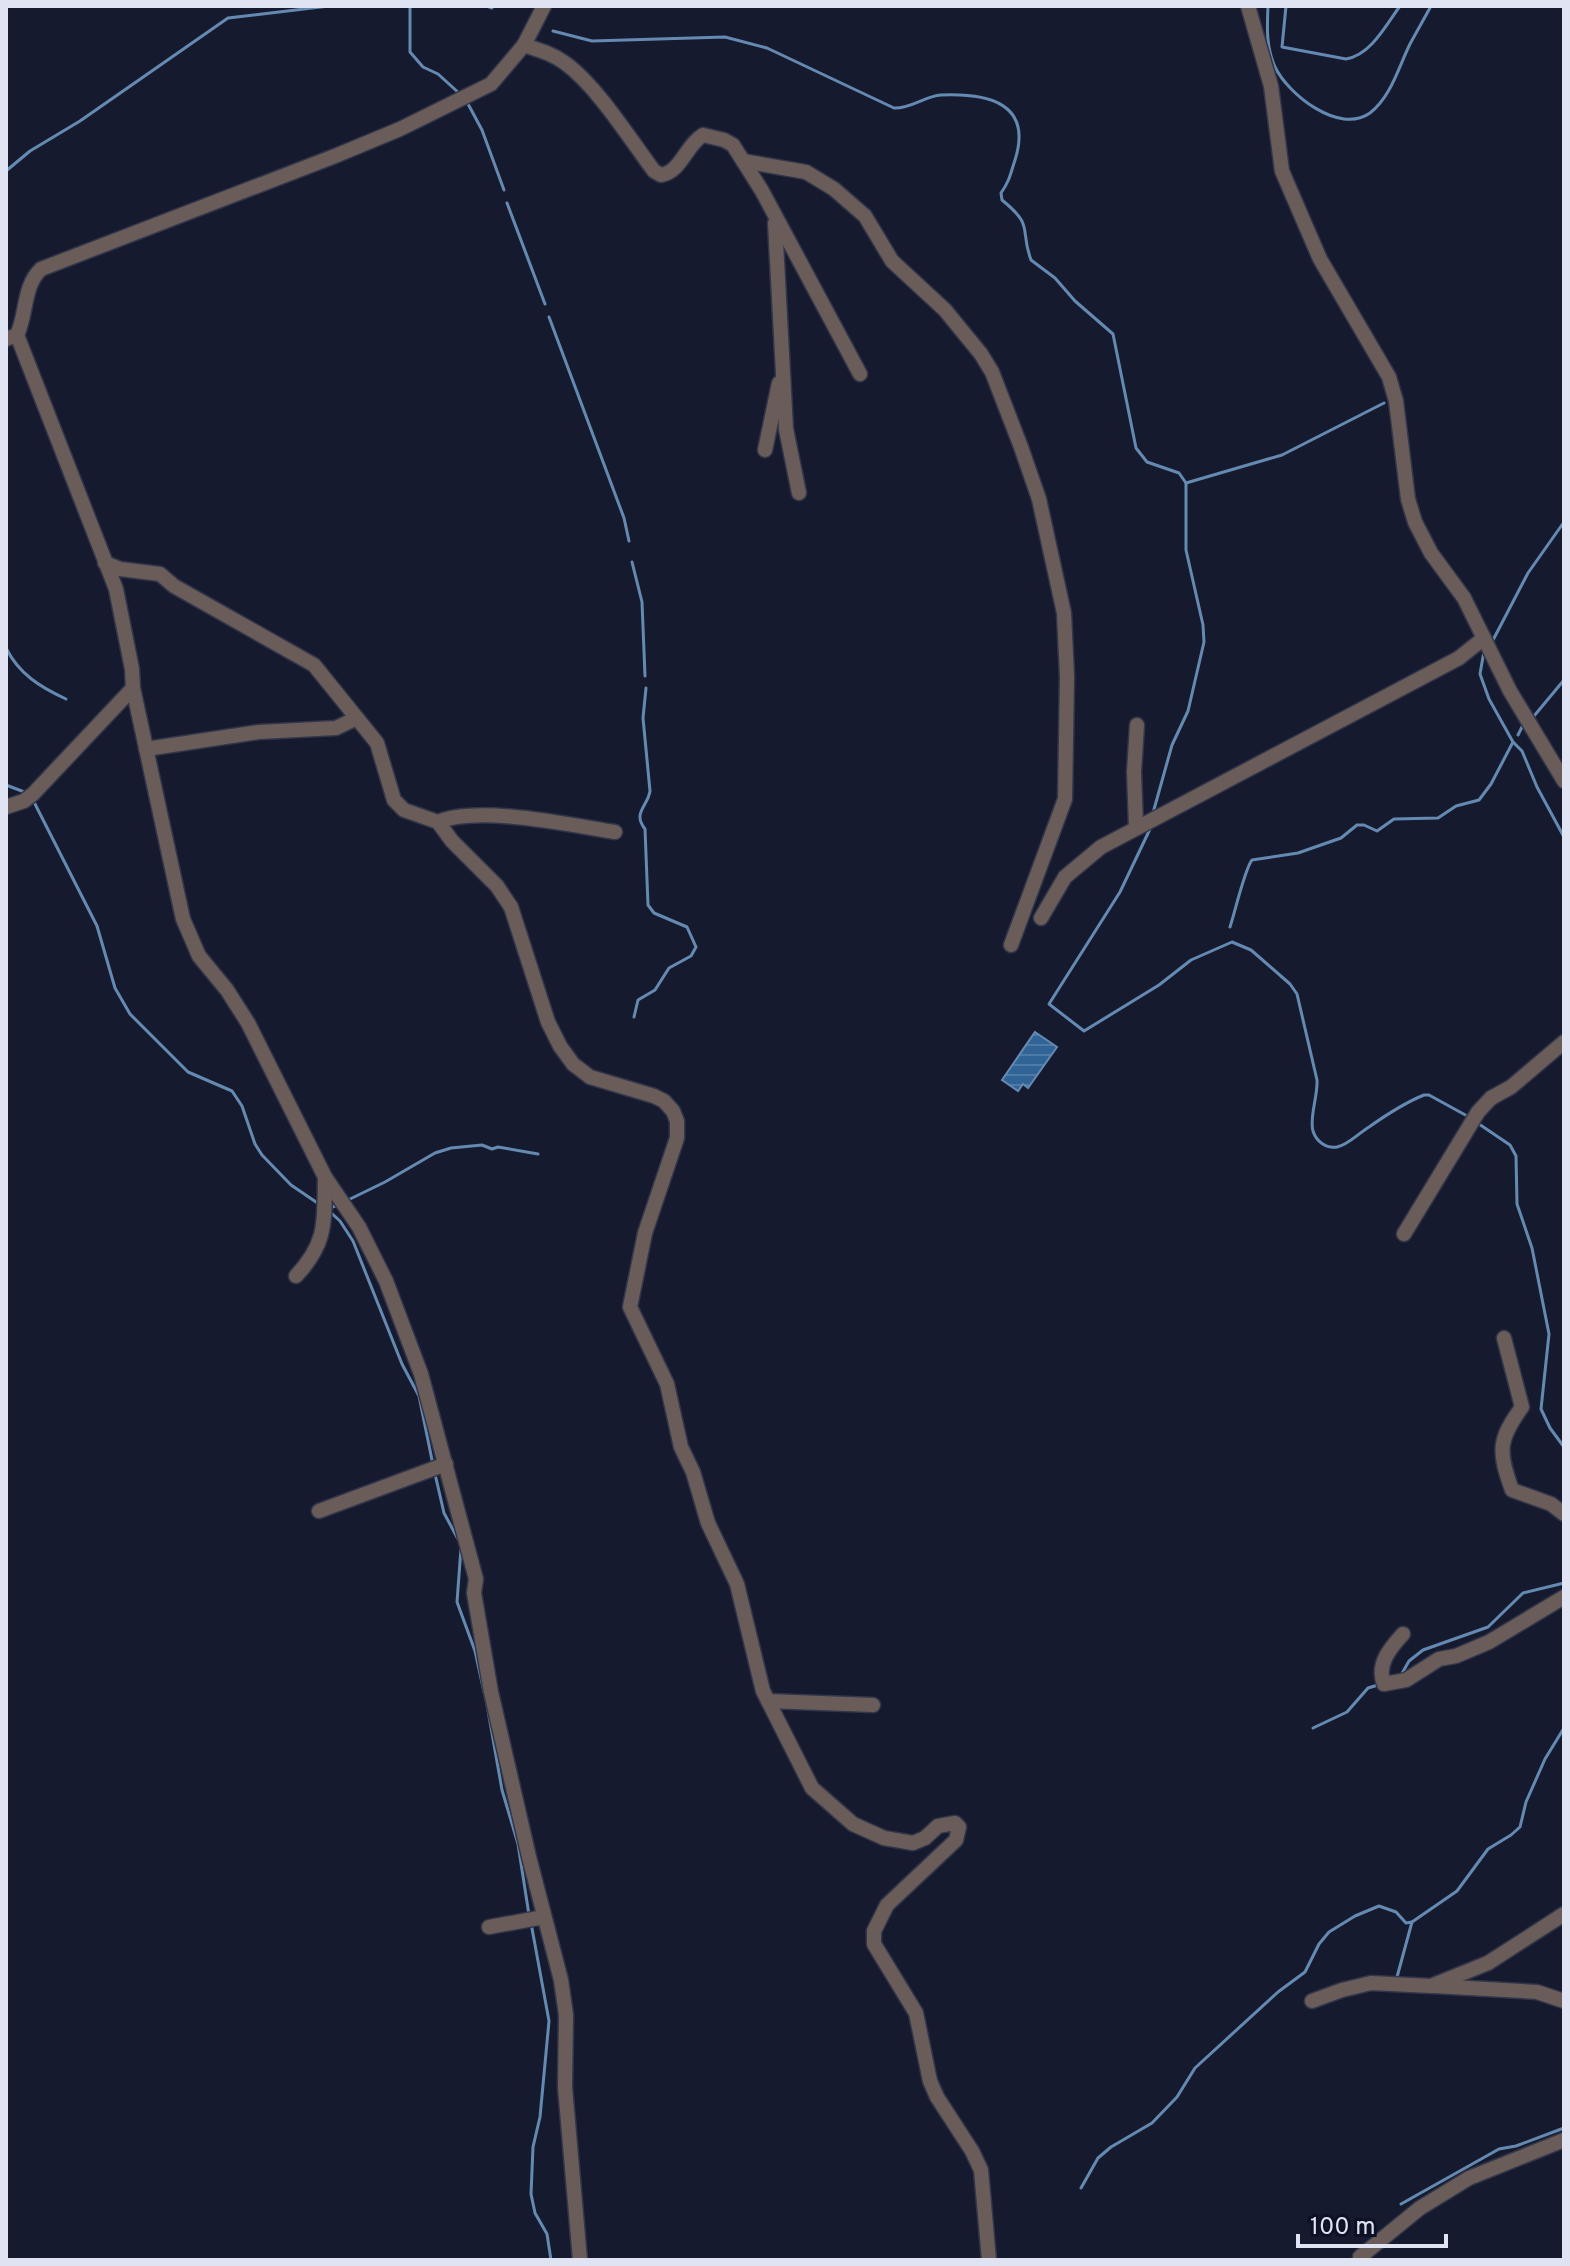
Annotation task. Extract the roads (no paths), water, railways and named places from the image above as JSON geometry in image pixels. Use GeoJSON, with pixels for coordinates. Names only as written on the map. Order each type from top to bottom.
{"type":"FeatureCollection","features":[{"type":"Feature","properties":{"kind":"street"},"geometry":{"type":"LineString","coordinates":[[544,6],[524,45],[491,84],[400,129],[269,183],[41,269],[33,277],[23,322],[11,337],[116,589],[133,688],[183,919],[199,956],[227,990],[248,1023],[325,1177],[359,1227],[386,1281],[421,1374],[476,1579],[474,1593],[491,1692],[561,1980],[566,2015],[565,2087],[580,2260]]}},
{"type":"Feature","properties":{"kind":"street"},"geometry":{"type":"LineString","coordinates":[[1248,6],[1271,86],[1282,171],[1320,259],[1389,377],[1396,401],[1408,499],[1415,522],[1431,553],[1464,598],[1510,691],[1564,781]]}},
{"type":"Feature","properties":{"kind":"street"},"geometry":{"type":"LineString","coordinates":[[524,45],[550,53],[576,73],[661,175],[673,170],[703,135],[733,145],[775,215],[860,374]]}},
{"type":"Feature","properties":{"kind":"street"},"geometry":{"type":"LineString","coordinates":[[743,161],[806,172],[819,178],[865,216],[892,261],[945,310],[981,354],[998,386],[1026,460],[1039,499],[1064,613],[1067,677],[1065,799],[1011,945]]}},
{"type":"Feature","properties":{"kind":"street"},"geometry":{"type":"LineString","coordinates":[[775,215],[786,429],[799,493]]}},
{"type":"Feature","properties":{"kind":"street"},"geometry":{"type":"LineString","coordinates":[[765,450],[783,367]]}},
{"type":"Feature","properties":{"kind":"street"},"geometry":{"type":"LineString","coordinates":[[105,563],[120,569],[160,574],[174,586],[314,665],[377,743],[394,800],[404,810],[438,822],[452,841],[497,886],[511,907],[548,1022],[573,1064],[590,1077],[654,1096],[673,1111],[677,1121],[677,1138],[645,1233],[630,1307],[667,1384],[681,1447],[693,1472],[708,1523],[737,1584],[763,1691],[812,1788],[853,1824],[884,1838],[913,1843],[925,1838],[938,1826],[955,1823],[959,1827],[956,1840],[887,1905],[874,1931],[874,1944],[916,2013],[930,2081],[937,2097],[981,2170],[989,2260]]}},
{"type":"Feature","properties":{"kind":"street"},"geometry":{"type":"LineString","coordinates":[[1041,918],[1065,877],[1101,847],[1459,658],[1484,638]]}},
{"type":"Feature","properties":{"kind":"street"},"geometry":{"type":"LineString","coordinates":[[6,807],[24,801],[33,794],[133,688]]}},
{"type":"Feature","properties":{"kind":"street"},"geometry":{"type":"LineString","coordinates":[[146,749],[259,732],[336,728],[357,718]]}},
{"type":"Feature","properties":{"kind":"street"},"geometry":{"type":"LineString","coordinates":[[1136,826],[1134,772],[1137,725]]}},
{"type":"Feature","properties":{"kind":"street"},"geometry":{"type":"LineString","coordinates":[[438,822],[450,817],[492,816],[615,832]]}},
{"type":"Feature","properties":{"kind":"street"},"geometry":{"type":"LineString","coordinates":[[1404,1234],[1478,1112],[1491,1098],[1511,1087],[1564,1042]]}},
{"type":"Feature","properties":{"kind":"street"},"geometry":{"type":"LineString","coordinates":[[296,1276],[313,1258],[323,1235],[325,1177]]}},
{"type":"Feature","properties":{"kind":"street"},"geometry":{"type":"LineString","coordinates":[[1504,1338],[1522,1407],[1505,1431],[1502,1441],[1512,1490],[1551,1504],[1564,1514]]}},
{"type":"Feature","properties":{"kind":"street"},"geometry":{"type":"LineString","coordinates":[[319,1511],[446,1464]]}},
{"type":"Feature","properties":{"kind":"street"},"geometry":{"type":"LineString","coordinates":[[1403,1634],[1387,1653],[1381,1677],[1384,1684],[1406,1680],[1439,1659],[1456,1656],[1489,1642],[1564,1597]]}},
{"type":"Feature","properties":{"kind":"street"},"geometry":{"type":"LineString","coordinates":[[768,1701],[873,1705]]}},
{"type":"Feature","properties":{"kind":"street"},"geometry":{"type":"LineString","coordinates":[[1431,1986],[1488,1963],[1564,1914]]}},
{"type":"Feature","properties":{"kind":"street"},"geometry":{"type":"LineString","coordinates":[[489,1927],[544,1917]]}},
{"type":"Feature","properties":{"kind":"street"},"geometry":{"type":"LineString","coordinates":[[1312,2001],[1371,1983],[1537,1992],[1564,2001]]}},
{"type":"Feature","properties":{"kind":"street"},"geometry":{"type":"LineString","coordinates":[[1360,2257],[1420,2208],[1469,2178],[1564,2140]]}},
{"type":"Feature","properties":{"kind":"water"},"geometry":{"type":"Polygon","coordinates":[[[1035,1032],[1057,1047],[1028,1088],[1023,1084],[1018,1091],[1002,1080],[1035,1032]]]}},
{"type":"Feature","properties":{"kind":"waterway"},"geometry":{"type":"LineString","coordinates":[[6,171],[30,151],[80,121],[228,18],[329,6]]}},
{"type":"Feature","properties":{"kind":"waterway"},"geometry":{"type":"LineString","coordinates":[[410,6],[410,52],[423,67],[438,74],[460,94]]}},
{"type":"Feature","properties":{"kind":"waterway"},"geometry":{"type":"LineString","coordinates":[[487,6],[492,8]]}},
{"type":"Feature","properties":{"kind":"waterway"},"geometry":{"type":"LineString","coordinates":[[1268,6],[1270,52],[1282,78],[1316,108],[1344,119],[1370,113],[1384,99],[1431,6]]}},
{"type":"Feature","properties":{"kind":"waterway"},"geometry":{"type":"LineString","coordinates":[[1286,6],[1282,47],[1346,59],[1363,52],[1400,6]]}},
{"type":"Feature","properties":{"kind":"waterway"},"geometry":{"type":"LineString","coordinates":[[553,31],[592,41],[725,37],[767,48],[894,108],[906,107],[935,96],[958,95],[990,100],[1012,114],[1018,126],[1019,141],[1010,177],[1001,193],[1002,200],[1023,222],[1031,260],[1055,278],[1075,301],[1113,334],[1136,448],[1147,462],[1179,473],[1186,483],[1186,550],[1204,642],[1188,711],[1172,745],[1153,813]]}},
{"type":"Feature","properties":{"kind":"waterway"},"geometry":{"type":"LineString","coordinates":[[467,102],[482,130],[504,190]]}},
{"type":"Feature","properties":{"kind":"waterway"},"geometry":{"type":"LineString","coordinates":[[507,203],[545,304]]}},
{"type":"Feature","properties":{"kind":"waterway"},"geometry":{"type":"LineString","coordinates":[[549,317],[624,518],[629,541]]}},
{"type":"Feature","properties":{"kind":"waterway"},"geometry":{"type":"LineString","coordinates":[[1186,483],[1282,455],[1384,403]]}},
{"type":"Feature","properties":{"kind":"waterway"},"geometry":{"type":"LineString","coordinates":[[1492,642],[1528,573],[1564,522]]}},
{"type":"Feature","properties":{"kind":"waterway"},"geometry":{"type":"LineString","coordinates":[[632,562],[642,602],[645,676]]}},
{"type":"Feature","properties":{"kind":"waterway"},"geometry":{"type":"LineString","coordinates":[[6,648],[31,679],[66,699]]}},
{"type":"Feature","properties":{"kind":"waterway"},"geometry":{"type":"LineString","coordinates":[[1484,651],[1480,674],[1489,699],[1513,742],[1522,751],[1564,837]]}},
{"type":"Feature","properties":{"kind":"waterway"},"geometry":{"type":"LineString","coordinates":[[1534,716],[1564,680]]}},
{"type":"Feature","properties":{"kind":"waterway"},"geometry":{"type":"LineString","coordinates":[[634,1017],[638,1000],[655,990],[669,968],[691,956],[696,947],[687,927],[654,913],[648,905],[645,829],[640,818],[650,791],[643,718],[646,688]]}},
{"type":"Feature","properties":{"kind":"waterway"},"geometry":{"type":"LineString","coordinates":[[1518,735],[1522,727]]}},
{"type":"Feature","properties":{"kind":"waterway"},"geometry":{"type":"LineString","coordinates":[[1230,927],[1252,860],[1298,853],[1341,838],[1357,825],[1377,831],[1394,819],[1438,818],[1456,806],[1479,800],[1513,742]]}},
{"type":"Feature","properties":{"kind":"waterway"},"geometry":{"type":"LineString","coordinates":[[6,785],[27,793]]}},
{"type":"Feature","properties":{"kind":"waterway"},"geometry":{"type":"LineString","coordinates":[[34,802],[97,926],[115,988],[130,1014],[188,1072],[232,1091],[242,1106],[262,1155],[291,1185],[319,1204]]}},
{"type":"Feature","properties":{"kind":"waterway"},"geometry":{"type":"LineString","coordinates":[[1151,827],[1120,892],[1049,1004],[1084,1031],[1159,985],[1191,960],[1232,942],[1251,950],[1297,994],[1317,1080],[1312,1126],[1314,1135],[1322,1144],[1329,1147],[1345,1144],[1395,1110],[1424,1095],[1469,1117]]}},
{"type":"Feature","properties":{"kind":"waterway"},"geometry":{"type":"LineString","coordinates":[[1476,1122],[1510,1145],[1516,1156],[1517,1204],[1532,1248],[1549,1334],[1541,1409],[1564,1447]]}},
{"type":"Feature","properties":{"kind":"waterway"},"geometry":{"type":"LineString","coordinates":[[346,1201],[435,1153],[451,1148],[482,1145],[538,1154]]}},
{"type":"Feature","properties":{"kind":"waterway"},"geometry":{"type":"LineString","coordinates":[[338,1205],[327,1209],[340,1221],[353,1241],[402,1364],[419,1396],[433,1465]]}},
{"type":"Feature","properties":{"kind":"waterway"},"geometry":{"type":"LineString","coordinates":[[435,1474],[444,1513],[459,1541]]}},
{"type":"Feature","properties":{"kind":"waterway"},"geometry":{"type":"LineString","coordinates":[[461,1548],[457,1602],[475,1651],[484,1692]]}},
{"type":"Feature","properties":{"kind":"waterway"},"geometry":{"type":"LineString","coordinates":[[1400,1677],[1409,1661],[1423,1650],[1488,1627],[1523,1593],[1564,1583]]}},
{"type":"Feature","properties":{"kind":"waterway"},"geometry":{"type":"LineString","coordinates":[[1313,1728],[1347,1712],[1368,1688],[1378,1685]]}},
{"type":"Feature","properties":{"kind":"waterway"},"geometry":{"type":"LineString","coordinates":[[486,1699],[502,1790],[518,1844],[529,1915]]}},
{"type":"Feature","properties":{"kind":"waterway"},"geometry":{"type":"LineString","coordinates":[[1397,1977],[1412,1922],[1457,1891],[1488,1849],[1520,1827],[1526,1802],[1545,1759],[1564,1728]]}},
{"type":"Feature","properties":{"kind":"waterway"},"geometry":{"type":"LineString","coordinates":[[1081,2188],[1098,2158],[1152,2123],[1177,2097],[1195,2068],[1278,1992],[1305,1972],[1319,1944],[1329,1932],[1379,1906],[1396,1912],[1406,1923],[1412,1922]]}},
{"type":"Feature","properties":{"kind":"waterway"},"geometry":{"type":"LineString","coordinates":[[531,1923],[549,2021],[540,2117],[533,2147],[531,2194],[535,2213],[547,2234],[551,2260]]}},
{"type":"Feature","properties":{"kind":"waterway"},"geometry":{"type":"LineString","coordinates":[[1401,2204],[1499,2149],[1564,2128]]}}]}
